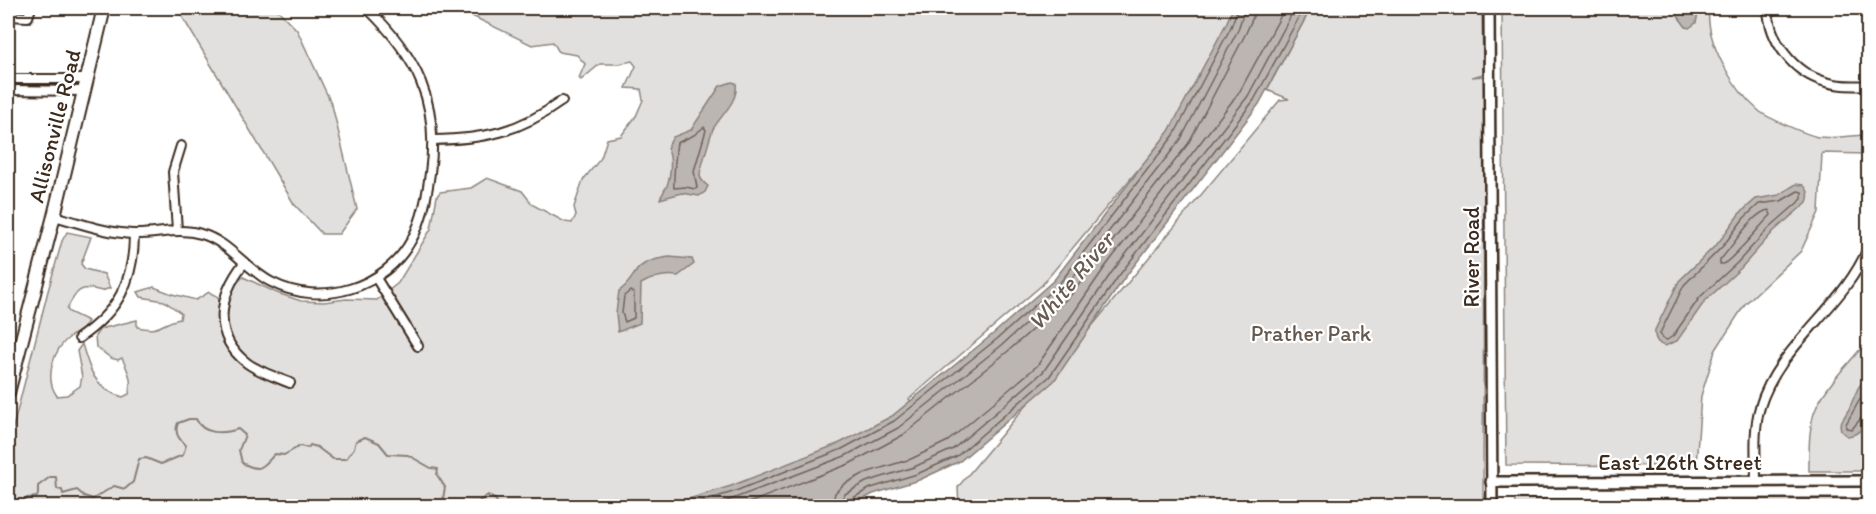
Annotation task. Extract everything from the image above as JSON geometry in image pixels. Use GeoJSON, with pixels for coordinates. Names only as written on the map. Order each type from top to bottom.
{"type":"FeatureCollection","features":[{"type":"Feature","properties":{"kind":"main road","name":"Allisonville Road"},"geometry":{"type":"LineString","coordinates":[[8,393],[54,216],[104,8]]}},
{"type":"Feature","properties":{"kind":"street"},"geometry":{"type":"LineString","coordinates":[[8,16],[28,17],[31,8]]}},
{"type":"Feature","properties":{"kind":"street"},"geometry":{"type":"LineString","coordinates":[[54,216],[115,232],[134,234],[177,230],[203,234],[269,281],[304,293],[340,292],[376,278],[402,254],[419,223],[430,175],[433,140],[428,102],[414,67],[399,41],[367,8]]}},
{"type":"Feature","properties":{"kind":"street","name":"River Road"},"geometry":{"type":"LineString","coordinates":[[1490,8],[1491,507]]}},
{"type":"Feature","properties":{"kind":"street"},"geometry":{"type":"LineString","coordinates":[[1768,8],[1770,24],[1776,40],[1786,56],[1800,69],[1827,82],[1869,86]]}},
{"type":"Feature","properties":{"kind":"street"},"geometry":{"type":"LineString","coordinates":[[8,79],[85,85]]}},
{"type":"Feature","properties":{"kind":"street"},"geometry":{"type":"LineString","coordinates":[[8,90],[85,85]]}},
{"type":"Feature","properties":{"kind":"street"},"geometry":{"type":"LineString","coordinates":[[433,140],[479,138],[504,132],[537,118],[562,101]]}},
{"type":"Feature","properties":{"kind":"street"},"geometry":{"type":"LineString","coordinates":[[177,230],[173,172],[181,146]]}},
{"type":"Feature","properties":{"kind":"street"},"geometry":{"type":"LineString","coordinates":[[79,338],[106,316],[122,294],[133,260],[134,234]]}},
{"type":"Feature","properties":{"kind":"street"},"geometry":{"type":"LineString","coordinates":[[1756,481],[1756,428],[1767,388],[1778,369],[1855,273],[1869,248]]}},
{"type":"Feature","properties":{"kind":"street"},"geometry":{"type":"LineString","coordinates":[[244,264],[231,281],[225,296],[223,314],[226,333],[240,356],[249,364],[290,383]]}},
{"type":"Feature","properties":{"kind":"street"},"geometry":{"type":"LineString","coordinates":[[376,278],[418,346]]}},
{"type":"Feature","properties":{"kind":"street","name":"East 126th Street"},"geometry":{"type":"LineString","coordinates":[[1491,482],[1869,481]]}},
{"type":"Feature","properties":{"kind":"green space"},"geometry":{"type":"Polygon","coordinates":[[[177,8],[276,8],[297,30],[332,105],[357,209],[339,234],[322,234],[294,204],[177,8]]]}},
{"type":"Feature","properties":{"kind":"green space"},"geometry":{"type":"Polygon","coordinates":[[[461,8],[1235,8],[1170,131],[1042,285],[909,399],[919,413],[743,506],[8,506],[8,447],[48,291],[62,241],[67,232],[91,237],[81,264],[85,269],[104,274],[110,288],[102,291],[84,289],[76,294],[70,303],[67,309],[69,312],[88,321],[79,333],[72,335],[59,348],[52,364],[53,389],[57,396],[67,395],[80,386],[82,377],[77,351],[82,344],[87,362],[100,384],[113,394],[123,397],[129,394],[130,384],[122,358],[118,360],[111,358],[96,347],[95,336],[100,329],[137,320],[137,327],[157,328],[180,319],[181,313],[164,301],[141,297],[138,292],[154,287],[196,300],[209,292],[218,297],[219,301],[243,277],[301,301],[377,300],[398,283],[431,229],[437,196],[440,192],[471,188],[487,178],[522,191],[533,205],[565,222],[572,223],[576,215],[574,207],[583,180],[601,158],[607,139],[621,136],[636,116],[643,100],[641,89],[626,88],[636,66],[632,61],[600,64],[581,80],[579,78],[585,64],[577,55],[559,52],[553,42],[532,45],[472,16],[461,8]]]}},
{"type":"Feature","properties":{"kind":"green space","name":"Prather Park"},"geometry":{"type":"Polygon","coordinates":[[[1311,8],[1482,8],[1483,74],[1472,77],[1484,76],[1483,506],[959,506],[958,487],[1280,100],[1289,99],[1267,90],[1311,8]]]}},
{"type":"Feature","properties":{"kind":"green space"},"geometry":{"type":"Polygon","coordinates":[[[1502,8],[1709,8],[1711,35],[1716,50],[1731,78],[1749,102],[1759,111],[1788,126],[1818,137],[1868,135],[1868,154],[1822,153],[1819,212],[1801,251],[1745,304],[1715,351],[1701,396],[1696,466],[1506,465],[1502,8]]]}},
{"type":"Feature","properties":{"kind":"green space"},"geometry":{"type":"Polygon","coordinates":[[[1868,340],[1868,471],[1809,471],[1811,429],[1817,406],[1834,380],[1868,340]]]}},
{"type":"Feature","properties":{"kind":"green space"},"geometry":{"type":"Polygon","coordinates":[[[1868,498],[1868,506],[1515,506],[1515,499],[1868,498]]]}},
{"type":"Feature","properties":{"kind":"water","name":"White River"},"geometry":{"type":"Polygon","coordinates":[[[1233,8],[1311,8],[1259,104],[1123,280],[1054,381],[960,461],[919,480],[873,494],[850,506],[666,506],[731,486],[840,443],[892,416],[993,334],[1054,280],[1169,131],[1233,8]]]}},
{"type":"Feature","properties":{"kind":"water"},"geometry":{"type":"Polygon","coordinates":[[[1672,8],[1699,8],[1696,23],[1689,28],[1686,27],[1672,8]]]}},
{"type":"Feature","properties":{"kind":"water"},"geometry":{"type":"Polygon","coordinates":[[[736,83],[735,96],[713,129],[700,175],[708,186],[705,192],[699,196],[682,193],[660,199],[670,176],[671,163],[667,148],[673,137],[691,130],[720,86],[736,83]]]}},
{"type":"Feature","properties":{"kind":"water"},"geometry":{"type":"Polygon","coordinates":[[[1796,184],[1803,185],[1807,189],[1809,195],[1807,202],[1774,231],[1741,268],[1705,301],[1677,341],[1665,346],[1660,344],[1655,330],[1679,281],[1719,242],[1739,214],[1756,199],[1779,195],[1796,184]]]}},
{"type":"Feature","properties":{"kind":"water"},"geometry":{"type":"Polygon","coordinates":[[[669,257],[692,259],[694,264],[678,276],[668,275],[641,284],[640,323],[618,332],[616,313],[619,291],[642,266],[650,261],[669,257]]]}},
{"type":"Feature","properties":{"kind":"water"},"geometry":{"type":"Polygon","coordinates":[[[1868,374],[1869,401],[1866,420],[1856,434],[1847,436],[1841,431],[1840,424],[1858,388],[1868,374]]]}},
{"type":"Feature","properties":{"kind":"waterway"},"geometry":{"type":"LineString","coordinates":[[19,506],[23,506],[27,498],[37,497],[38,486],[50,477],[56,477],[57,489],[62,490],[63,494],[77,490],[93,499],[114,486],[125,489],[133,482],[139,459],[146,458],[161,464],[183,455],[186,445],[176,429],[178,423],[189,419],[196,419],[208,431],[226,432],[238,429],[245,435],[239,450],[242,463],[254,468],[261,467],[275,454],[284,455],[300,446],[308,448],[310,445],[317,447],[333,459],[346,459],[356,441],[365,437],[379,443],[388,454],[408,455],[431,468],[438,469],[437,475],[445,487],[443,499],[438,506]]}},
{"type":"Feature","properties":{"kind":"waterway"},"geometry":{"type":"LineString","coordinates":[[462,506],[469,502],[478,502],[488,495],[496,500],[498,506]]}}]}
